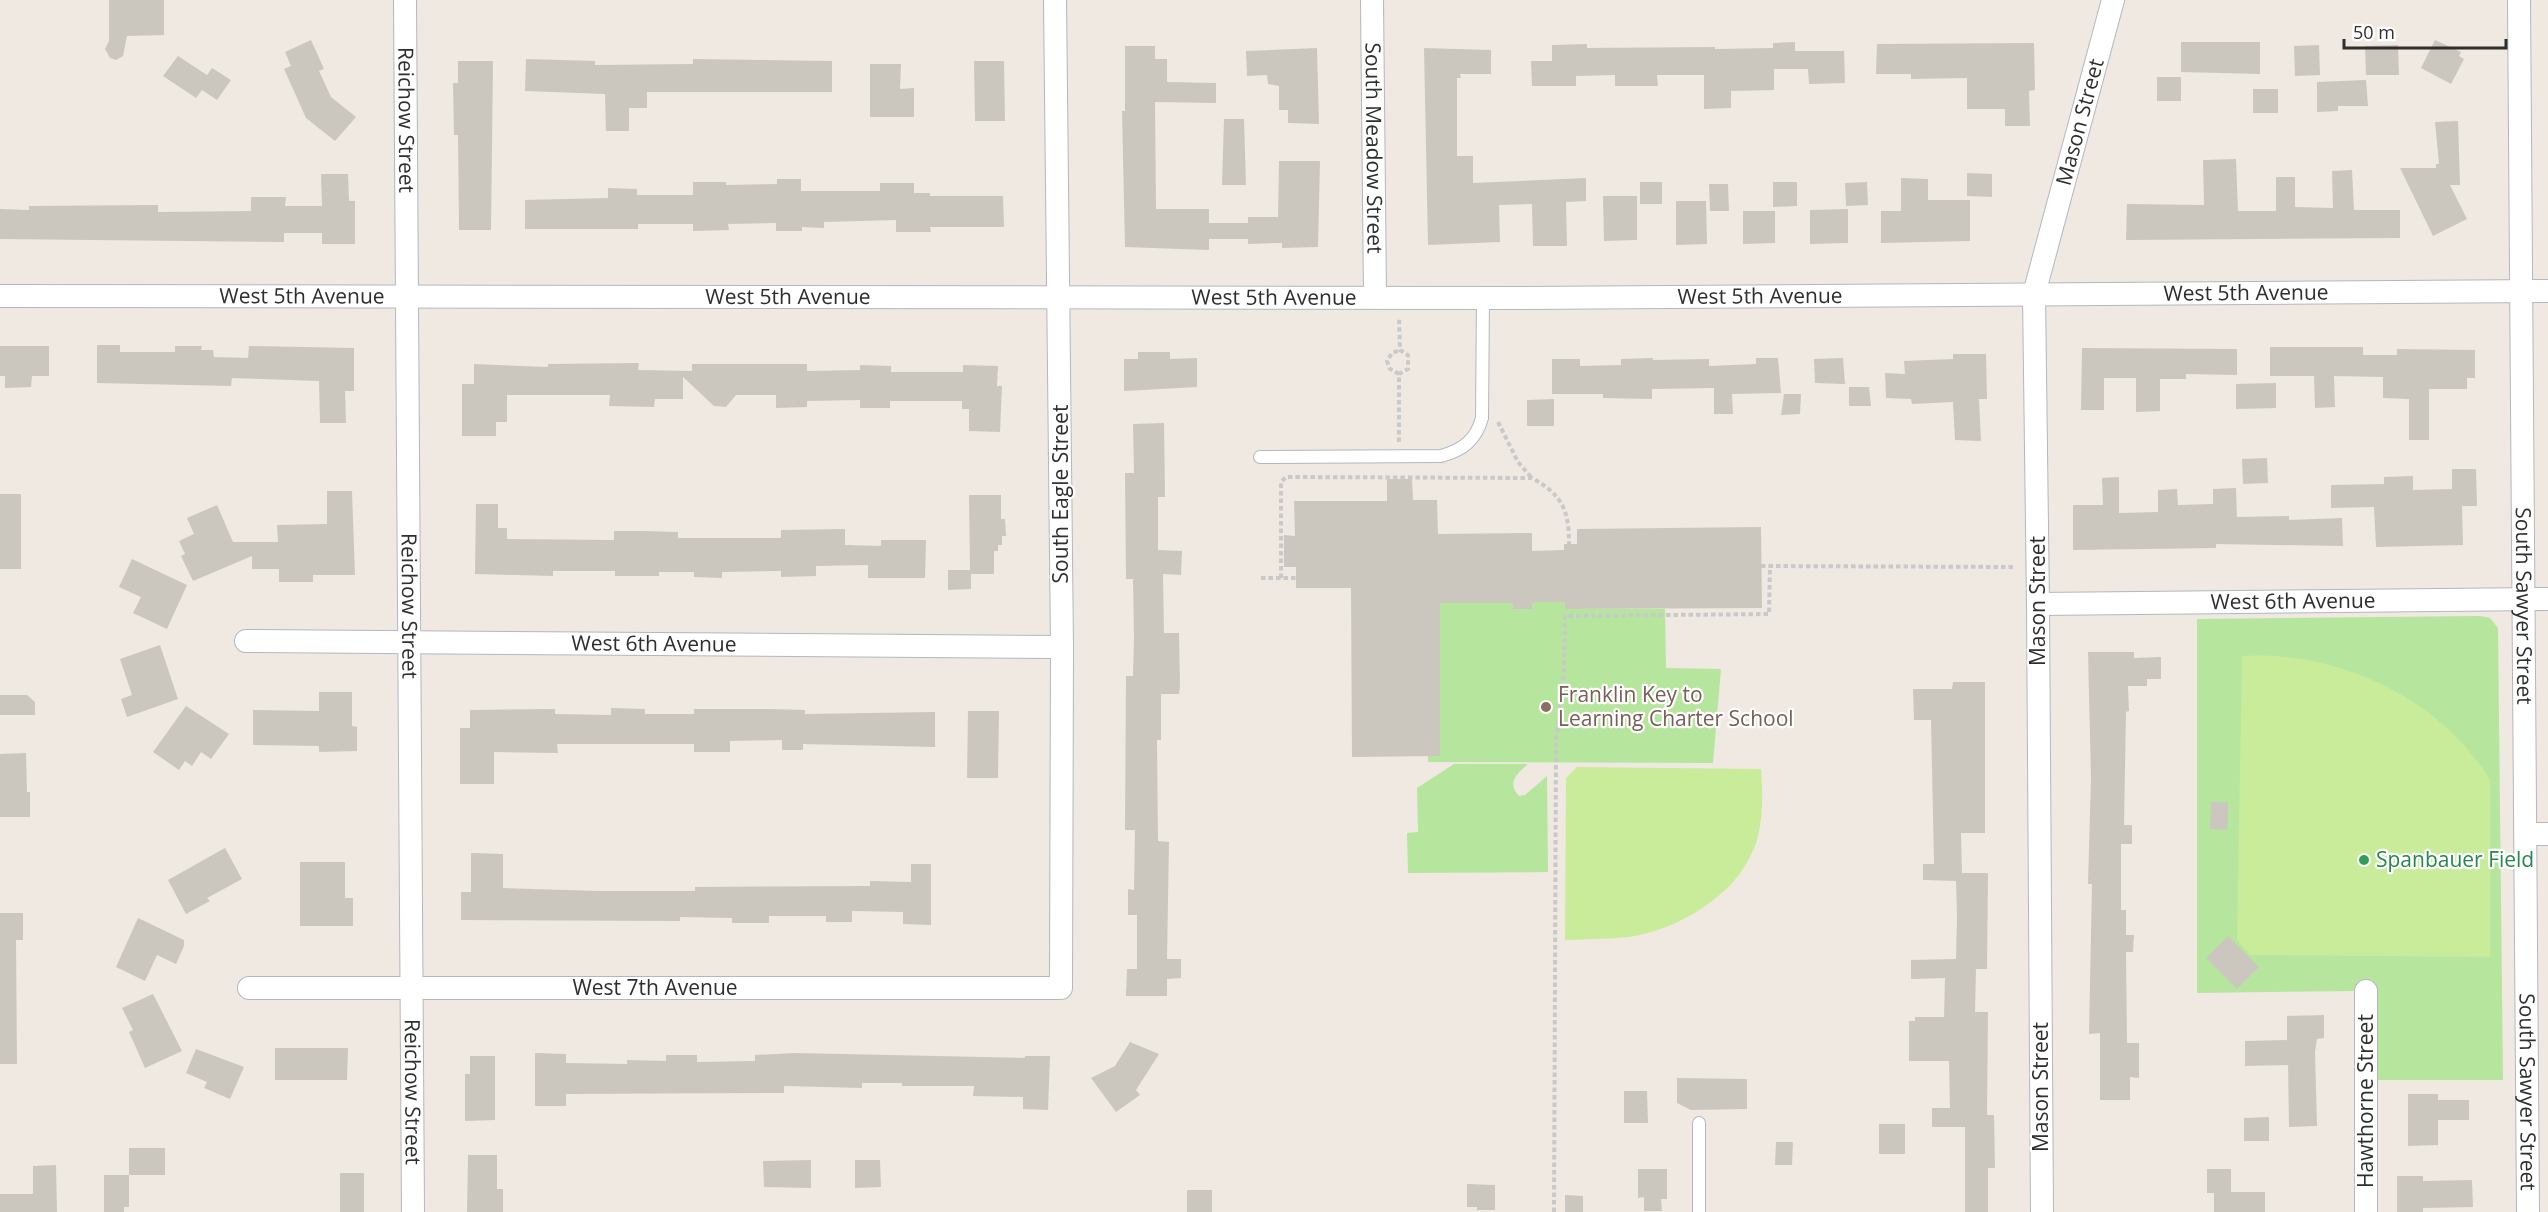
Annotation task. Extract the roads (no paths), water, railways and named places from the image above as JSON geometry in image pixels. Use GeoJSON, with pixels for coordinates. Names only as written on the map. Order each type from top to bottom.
{"type":"FeatureCollection","features":[{"type":"Feature","properties":{"kind":"street","name":"Reichow Street"},"geometry":{"type":"LineString","coordinates":[[405,0],[409,298],[413,1212]]}},
{"type":"Feature","properties":{"kind":"street","name":"South Eagle Street"},"geometry":{"type":"LineString","coordinates":[[1054,0],[1060,298],[1061,988]]}},
{"type":"Feature","properties":{"kind":"street","name":"South Meadow Street"},"geometry":{"type":"LineString","coordinates":[[1372,0],[1375,297]]}},
{"type":"Feature","properties":{"kind":"street","name":"Mason Street"},"geometry":{"type":"LineString","coordinates":[[2042,1212],[2034,294],[2113,0]]}},
{"type":"Feature","properties":{"kind":"street","name":"South Sawyer Street"},"geometry":{"type":"LineString","coordinates":[[2519,0],[2519,291],[2529,1212]]}},
{"type":"Feature","properties":{"kind":"street","name":"West 5th Avenue"},"geometry":{"type":"LineString","coordinates":[[0,296],[1483,298],[2548,291]]}},
{"type":"Feature","properties":{"kind":"street","name":"West 6th Avenue"},"geometry":{"type":"LineString","coordinates":[[2038,604],[2548,599]]}},
{"type":"Feature","properties":{"kind":"street","name":"West 6th Avenue"},"geometry":{"type":"LineString","coordinates":[[246,641],[1062,647]]}},
{"type":"Feature","properties":{"kind":"street"},"geometry":{"type":"LineString","coordinates":[[2526,834],[2548,834]]}},
{"type":"Feature","properties":{"kind":"street","name":"West 7th Avenue"},"geometry":{"type":"LineString","coordinates":[[249,988],[1061,988]]}},
{"type":"Feature","properties":{"kind":"street","name":"Hawthorne Street"},"geometry":{"type":"LineString","coordinates":[[2366,991],[2366,1212]]}},
{"type":"Feature","properties":{"kind":"lane"},"geometry":{"type":"LineString","coordinates":[[1260,457],[1441,456],[1456,452],[1470,442],[1478,431],[1482,418],[1483,298]]}},
{"type":"Feature","properties":{"kind":"lane"},"geometry":{"type":"LineString","coordinates":[[1699,1123],[1699,1212]]}},
{"type":"Feature","properties":{"kind":"place","name":"Franklin Key to Learning Charter School"},"geometry":{"type":"Point","coordinates":[1546,707]}},
{"type":"Feature","properties":{"kind":"place","name":"Spanbauer Field"},"geometry":{"type":"Point","coordinates":[2364,860]}}]}
